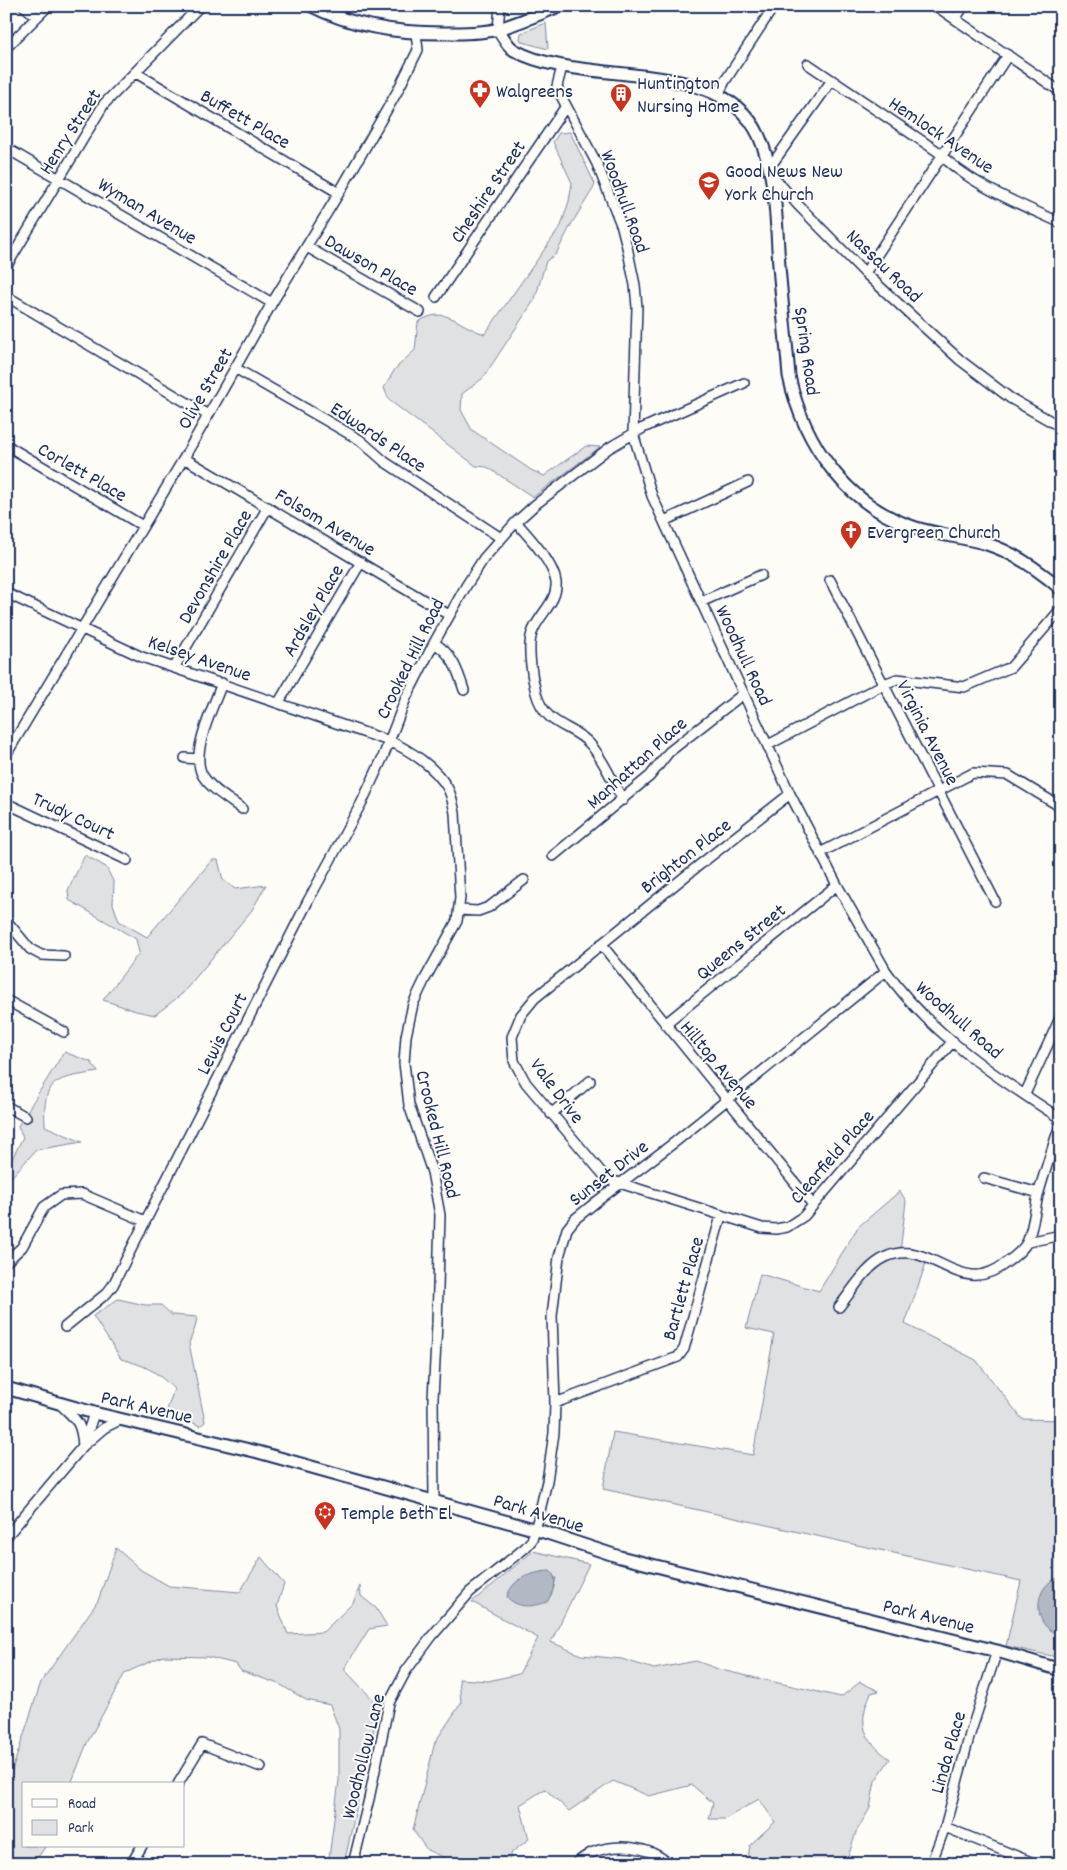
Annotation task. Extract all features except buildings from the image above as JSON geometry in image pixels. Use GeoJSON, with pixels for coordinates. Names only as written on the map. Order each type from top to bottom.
{"type":"FeatureCollection","features":[{"type":"Feature","properties":{"kind":"main road"},"geometry":{"type":"LineString","coordinates":[[312,6],[337,17],[362,24],[416,33],[478,33],[498,29],[559,6]]}},
{"type":"Feature","properties":{"kind":"main road","name":"Nassau Road"},"geometry":{"type":"LineString","coordinates":[[498,29],[512,49],[562,67],[675,80],[704,88],[718,95],[736,107],[747,118],[758,134],[771,171]]}},
{"type":"Feature","properties":{"kind":"main road","name":"Spring Road"},"geometry":{"type":"LineString","coordinates":[[771,171],[789,376],[800,414],[817,447],[834,472],[849,489],[880,513],[918,528],[988,545],[1017,557],[1043,574],[1061,589]]}},
{"type":"Feature","properties":{"kind":"main road","name":"Park Avenue"},"geometry":{"type":"LineString","coordinates":[[6,1388],[120,1420],[258,1452],[535,1530],[620,1557],[997,1651],[1061,1670]]}},
{"type":"Feature","properties":{"kind":"street"},"geometry":{"type":"LineString","coordinates":[[24,6],[36,17]]}},
{"type":"Feature","properties":{"kind":"street"},"geometry":{"type":"LineString","coordinates":[[6,48],[48,6]]}},
{"type":"Feature","properties":{"kind":"street","name":"Henry Street"},"geometry":{"type":"LineString","coordinates":[[6,267],[104,104],[200,6]]}},
{"type":"Feature","properties":{"kind":"street"},"geometry":{"type":"LineString","coordinates":[[498,29],[500,6]]}},
{"type":"Feature","properties":{"kind":"street"},"geometry":{"type":"LineString","coordinates":[[718,95],[724,81],[774,6]]}},
{"type":"Feature","properties":{"kind":"street"},"geometry":{"type":"LineString","coordinates":[[936,6],[1061,92]]}},
{"type":"Feature","properties":{"kind":"street"},"geometry":{"type":"LineString","coordinates":[[955,19],[964,6]]}},
{"type":"Feature","properties":{"kind":"street","name":"Olive Street"},"geometry":{"type":"LineString","coordinates":[[6,755],[184,458],[272,303],[339,193],[412,64],[418,50],[416,33]]}},
{"type":"Feature","properties":{"kind":"street"},"geometry":{"type":"LineString","coordinates":[[865,273],[1008,55]]}},
{"type":"Feature","properties":{"kind":"street","name":"Hemlock Avenue"},"geometry":{"type":"LineString","coordinates":[[808,64],[937,151],[947,162],[1011,200],[1061,223]]}},
{"type":"Feature","properties":{"kind":"street","name":"Woodhull Road"},"geometry":{"type":"LineString","coordinates":[[562,67],[557,86],[593,155],[619,219],[628,247],[637,307],[634,433],[652,496],[790,794],[837,885],[886,971],[916,1009],[953,1041],[1061,1121]]}},
{"type":"Feature","properties":{"kind":"street","name":"Buffett Place"},"geometry":{"type":"LineString","coordinates":[[136,72],[339,193]]}},
{"type":"Feature","properties":{"kind":"street"},"geometry":{"type":"LineString","coordinates":[[771,171],[832,80]]}},
{"type":"Feature","properties":{"kind":"street","name":"Cheshire Street"},"geometry":{"type":"LineString","coordinates":[[436,297],[566,106]]}},
{"type":"Feature","properties":{"kind":"street","name":"Wyman Avenue"},"geometry":{"type":"LineString","coordinates":[[6,148],[59,177],[272,303]]}},
{"type":"Feature","properties":{"kind":"street","name":"Nassau Road"},"geometry":{"type":"LineString","coordinates":[[771,171],[798,205],[865,273],[945,346],[981,377],[1010,398],[1061,427]]}},
{"type":"Feature","properties":{"kind":"street","name":"Dawson Place"},"geometry":{"type":"LineString","coordinates":[[307,247],[420,312]]}},
{"type":"Feature","properties":{"kind":"street"},"geometry":{"type":"LineString","coordinates":[[6,296],[208,415]]}},
{"type":"Feature","properties":{"kind":"street","name":"Edwards Place"},"geometry":{"type":"LineString","coordinates":[[235,368],[360,440],[386,462],[501,538]]}},
{"type":"Feature","properties":{"kind":"street","name":"Crooked Hill Road"},"geometry":{"type":"LineString","coordinates":[[434,1501],[433,1398],[440,1215],[432,1172],[409,1105],[404,1063],[406,1036],[413,1004],[424,979],[452,931],[459,910],[460,898],[453,801],[447,787],[424,763],[389,741],[406,698],[449,615],[484,558],[516,522],[536,504],[609,448],[634,433],[689,406],[744,383]]}},
{"type":"Feature","properties":{"kind":"street","name":"Corlett Place"},"geometry":{"type":"LineString","coordinates":[[6,445],[143,526]]}},
{"type":"Feature","properties":{"kind":"street","name":"Folsom Avenue"},"geometry":{"type":"LineString","coordinates":[[184,458],[449,615]]}},
{"type":"Feature","properties":{"kind":"street"},"geometry":{"type":"LineString","coordinates":[[664,521],[748,482]]}},
{"type":"Feature","properties":{"kind":"street","name":"Devonshire Place"},"geometry":{"type":"LineString","coordinates":[[174,668],[268,507]]}},
{"type":"Feature","properties":{"kind":"street"},"geometry":{"type":"LineString","coordinates":[[516,522],[547,562],[556,583],[554,596],[537,622],[532,634],[530,646],[536,694],[548,715],[557,724],[581,736],[590,744],[623,800]]}},
{"type":"Feature","properties":{"kind":"street","name":"Ardsley Place"},"geometry":{"type":"LineString","coordinates":[[279,702],[361,562]]}},
{"type":"Feature","properties":{"kind":"street"},"geometry":{"type":"LineString","coordinates":[[701,602],[761,575]]}},
{"type":"Feature","properties":{"kind":"street","name":"Virginia Avenue"},"geometry":{"type":"LineString","coordinates":[[830,580],[995,901]]}},
{"type":"Feature","properties":{"kind":"street","name":"Kelsey Avenue"},"geometry":{"type":"LineString","coordinates":[[6,593],[142,657],[279,702],[389,741]]}},
{"type":"Feature","properties":{"kind":"street"},"geometry":{"type":"LineString","coordinates":[[768,745],[884,684],[897,680],[964,687],[1011,667],[1061,609]]}},
{"type":"Feature","properties":{"kind":"street"},"geometry":{"type":"LineString","coordinates":[[434,643],[441,647],[451,659],[464,690]]}},
{"type":"Feature","properties":{"kind":"street"},"geometry":{"type":"LineString","coordinates":[[222,683],[203,735],[198,759],[203,776],[216,789],[242,809]]}},
{"type":"Feature","properties":{"kind":"street","name":"Manhattan Place"},"geometry":{"type":"LineString","coordinates":[[553,856],[650,776],[669,752],[743,694]]}},
{"type":"Feature","properties":{"kind":"street","name":"Lewis Court"},"geometry":{"type":"LineString","coordinates":[[65,1327],[113,1285],[308,901],[362,802],[389,741]]}},
{"type":"Feature","properties":{"kind":"street"},"geometry":{"type":"LineString","coordinates":[[185,758],[198,759]]}},
{"type":"Feature","properties":{"kind":"street"},"geometry":{"type":"LineString","coordinates":[[820,852],[973,773],[1008,775],[1061,807]]}},
{"type":"Feature","properties":{"kind":"street","name":"Brighton Place"},"geometry":{"type":"LineString","coordinates":[[601,944],[790,794]]}},
{"type":"Feature","properties":{"kind":"street","name":"Trudy Court"},"geometry":{"type":"LineString","coordinates":[[6,802],[127,860]]}},
{"type":"Feature","properties":{"kind":"street"},"geometry":{"type":"LineString","coordinates":[[459,910],[478,911],[489,907],[524,880]]}},
{"type":"Feature","properties":{"kind":"street","name":"Queens Street"},"geometry":{"type":"LineString","coordinates":[[665,1024],[837,885]]}},
{"type":"Feature","properties":{"kind":"street"},"geometry":{"type":"LineString","coordinates":[[6,920],[30,949],[41,955],[64,956]]}},
{"type":"Feature","properties":{"kind":"street","name":"Hilltop Avenue"},"geometry":{"type":"LineString","coordinates":[[601,944],[813,1206]]}},
{"type":"Feature","properties":{"kind":"street","name":"Vale Drive"},"geometry":{"type":"LineString","coordinates":[[601,944],[535,998],[520,1015],[512,1037],[514,1061],[526,1082],[551,1114],[607,1179],[621,1183]]}},
{"type":"Feature","properties":{"kind":"street","name":"Sunset Drive"},"geometry":{"type":"LineString","coordinates":[[535,1530],[548,1481],[554,1433],[552,1316],[562,1241],[567,1229],[575,1219],[728,1100],[886,971]]}},
{"type":"Feature","properties":{"kind":"street"},"geometry":{"type":"LineString","coordinates":[[6,1000],[64,1032]]}},
{"type":"Feature","properties":{"kind":"street"},"geometry":{"type":"LineString","coordinates":[[1025,1094],[1061,1016]]}},
{"type":"Feature","properties":{"kind":"street","name":"Clearfield Place"},"geometry":{"type":"LineString","coordinates":[[621,1183],[762,1228],[787,1228],[813,1206],[953,1041]]}},
{"type":"Feature","properties":{"kind":"street"},"geometry":{"type":"LineString","coordinates":[[551,1114],[590,1081]]}},
{"type":"Feature","properties":{"kind":"street"},"geometry":{"type":"LineString","coordinates":[[6,1106],[26,1117]]}},
{"type":"Feature","properties":{"kind":"street"},"geometry":{"type":"LineString","coordinates":[[1028,1242],[1039,1193],[1061,1121]]}},
{"type":"Feature","properties":{"kind":"street"},"geometry":{"type":"LineString","coordinates":[[984,1178],[1039,1193]]}},
{"type":"Feature","properties":{"kind":"street"},"geometry":{"type":"LineString","coordinates":[[6,1262],[22,1247],[44,1208],[61,1195],[82,1194],[144,1221]]}},
{"type":"Feature","properties":{"kind":"street","name":"Bartlett Place"},"geometry":{"type":"LineString","coordinates":[[555,1404],[678,1357],[684,1348],[721,1216]]}},
{"type":"Feature","properties":{"kind":"street"},"geometry":{"type":"LineString","coordinates":[[839,1307],[871,1267],[885,1257],[900,1253],[915,1253],[960,1274],[978,1276],[997,1270],[1028,1242],[1061,1235]]}},
{"type":"Feature","properties":{"kind":"street"},"geometry":{"type":"LineString","coordinates":[[60,1404],[78,1421],[82,1429],[83,1446]]}},
{"type":"Feature","properties":{"kind":"street"},"geometry":{"type":"LineString","coordinates":[[83,1446],[94,1413]]}},
{"type":"Feature","properties":{"kind":"street"},"geometry":{"type":"LineString","coordinates":[[6,1537],[83,1446],[104,1428],[120,1420]]}},
{"type":"Feature","properties":{"kind":"street","name":"Woodhollow Lane"},"geometry":{"type":"LineString","coordinates":[[353,1864],[389,1703],[406,1671],[432,1636],[470,1592],[525,1548],[532,1540],[535,1530]]}},
{"type":"Feature","properties":{"kind":"street","name":"Linda Place"},"geometry":{"type":"LineString","coordinates":[[932,1864],[945,1827],[970,1734],[997,1651]]}},
{"type":"Feature","properties":{"kind":"street"},"geometry":{"type":"LineString","coordinates":[[179,1782],[202,1744],[261,1767]]}},
{"type":"Feature","properties":{"kind":"street"},"geometry":{"type":"LineString","coordinates":[[945,1827],[1036,1864]]}},
{"type":"Feature","properties":{"kind":"street"},"geometry":{"type":"LineString","coordinates":[[575,1864],[591,1854],[609,1848],[627,1847],[648,1851],[669,1864]]}},
{"type":"Feature","properties":{"kind":"street"},"geometry":{"type":"LineString","coordinates":[[131,1864],[141,1848]]}},
{"type":"Feature","properties":{"kind":"green space"},"geometry":{"type":"Polygon","coordinates":[[[546,23],[548,49],[522,42],[520,39],[521,33],[546,23]]]}},
{"type":"Feature","properties":{"kind":"green space"},"geometry":{"type":"Polygon","coordinates":[[[570,132],[595,184],[593,189],[556,254],[546,261],[535,299],[483,378],[462,394],[461,410],[472,430],[531,470],[544,476],[586,446],[600,447],[533,497],[487,467],[476,466],[389,400],[384,388],[395,369],[415,350],[418,322],[437,315],[445,316],[485,334],[561,226],[569,201],[572,183],[553,142],[559,133],[570,132]]]}},
{"type":"Feature","properties":{"kind":"green space"},"geometry":{"type":"Polygon","coordinates":[[[85,855],[106,867],[114,883],[113,904],[119,921],[147,937],[212,860],[218,860],[223,880],[235,889],[266,885],[252,910],[182,994],[155,1015],[103,1000],[139,953],[136,939],[69,900],[68,890],[85,855]]]}},
{"type":"Feature","properties":{"kind":"green space"},"geometry":{"type":"Polygon","coordinates":[[[64,1052],[91,1062],[98,1072],[62,1079],[55,1083],[46,1098],[45,1126],[82,1142],[36,1150],[6,1183],[6,1158],[12,1159],[23,1137],[18,1126],[64,1052]]]}},
{"type":"Feature","properties":{"kind":"green space"},"geometry":{"type":"Polygon","coordinates":[[[900,1191],[906,1201],[900,1253],[926,1263],[905,1324],[976,1360],[1022,1419],[1061,1420],[1061,1578],[1054,1579],[1049,1630],[1061,1635],[1061,1658],[1006,1646],[1021,1581],[603,1489],[613,1432],[753,1455],[774,1334],[746,1328],[760,1274],[819,1291],[858,1227],[900,1191]]]}},
{"type":"Feature","properties":{"kind":"green space"},"geometry":{"type":"Polygon","coordinates":[[[118,1299],[145,1305],[161,1305],[172,1315],[197,1317],[189,1343],[205,1422],[200,1426],[167,1410],[174,1389],[150,1370],[121,1359],[93,1316],[118,1299]]]}},
{"type":"Feature","properties":{"kind":"green space"},"geometry":{"type":"Polygon","coordinates":[[[116,1548],[141,1570],[169,1586],[240,1592],[261,1557],[284,1584],[277,1606],[288,1634],[323,1632],[353,1603],[360,1586],[361,1596],[376,1608],[387,1626],[369,1629],[344,1669],[379,1706],[344,1864],[299,1864],[329,1858],[339,1780],[339,1729],[330,1705],[306,1700],[279,1684],[241,1671],[236,1664],[208,1657],[163,1656],[125,1673],[87,1743],[72,1782],[22,1782],[22,1848],[45,1848],[33,1864],[6,1864],[6,1789],[41,1682],[98,1601],[116,1548]]]}},
{"type":"Feature","properties":{"kind":"green space"},"geometry":{"type":"Polygon","coordinates":[[[533,1551],[589,1564],[551,1642],[581,1655],[622,1659],[654,1669],[696,1661],[721,1670],[841,1697],[860,1682],[879,1691],[871,1693],[867,1704],[864,1713],[865,1730],[868,1738],[874,1745],[890,1759],[875,1781],[870,1808],[856,1832],[846,1864],[747,1864],[750,1845],[775,1822],[759,1799],[725,1819],[709,1819],[713,1803],[692,1785],[649,1796],[613,1781],[569,1811],[545,1789],[520,1805],[529,1839],[512,1852],[508,1864],[454,1864],[452,1861],[427,1850],[413,1830],[435,1742],[461,1703],[459,1679],[488,1681],[519,1674],[538,1638],[472,1602],[533,1551]],[[543,1572],[518,1580],[547,1602],[552,1593],[556,1578],[543,1572]]]}},
{"type":"Feature","properties":{"kind":"shaded area"},"geometry":{"type":"Polygon","coordinates":[[[550,1571],[555,1582],[547,1602],[526,1606],[516,1604],[507,1597],[513,1585],[524,1577],[550,1571]]]}},
{"type":"Feature","properties":{"kind":"shaded area"},"geometry":{"type":"Polygon","coordinates":[[[1061,1578],[1061,1635],[1052,1632],[1044,1624],[1040,1617],[1039,1600],[1046,1585],[1053,1580],[1061,1578]]]}},
{"type":"Feature","properties":{"kind":"place","name":"Walgreens"},"geometry":{"type":"Point","coordinates":[480,109]}},
{"type":"Feature","properties":{"kind":"place","name":"Huntington Nursing Home"},"geometry":{"type":"Point","coordinates":[621,113]}},
{"type":"Feature","properties":{"kind":"place","name":"Good News New York Church"},"geometry":{"type":"Point","coordinates":[709,201]}},
{"type":"Feature","properties":{"kind":"place","name":"Evergreen Church"},"geometry":{"type":"Point","coordinates":[851,550]}},
{"type":"Feature","properties":{"kind":"place","name":"Temple Beth El"},"geometry":{"type":"Point","coordinates":[325,1531]}}]}
